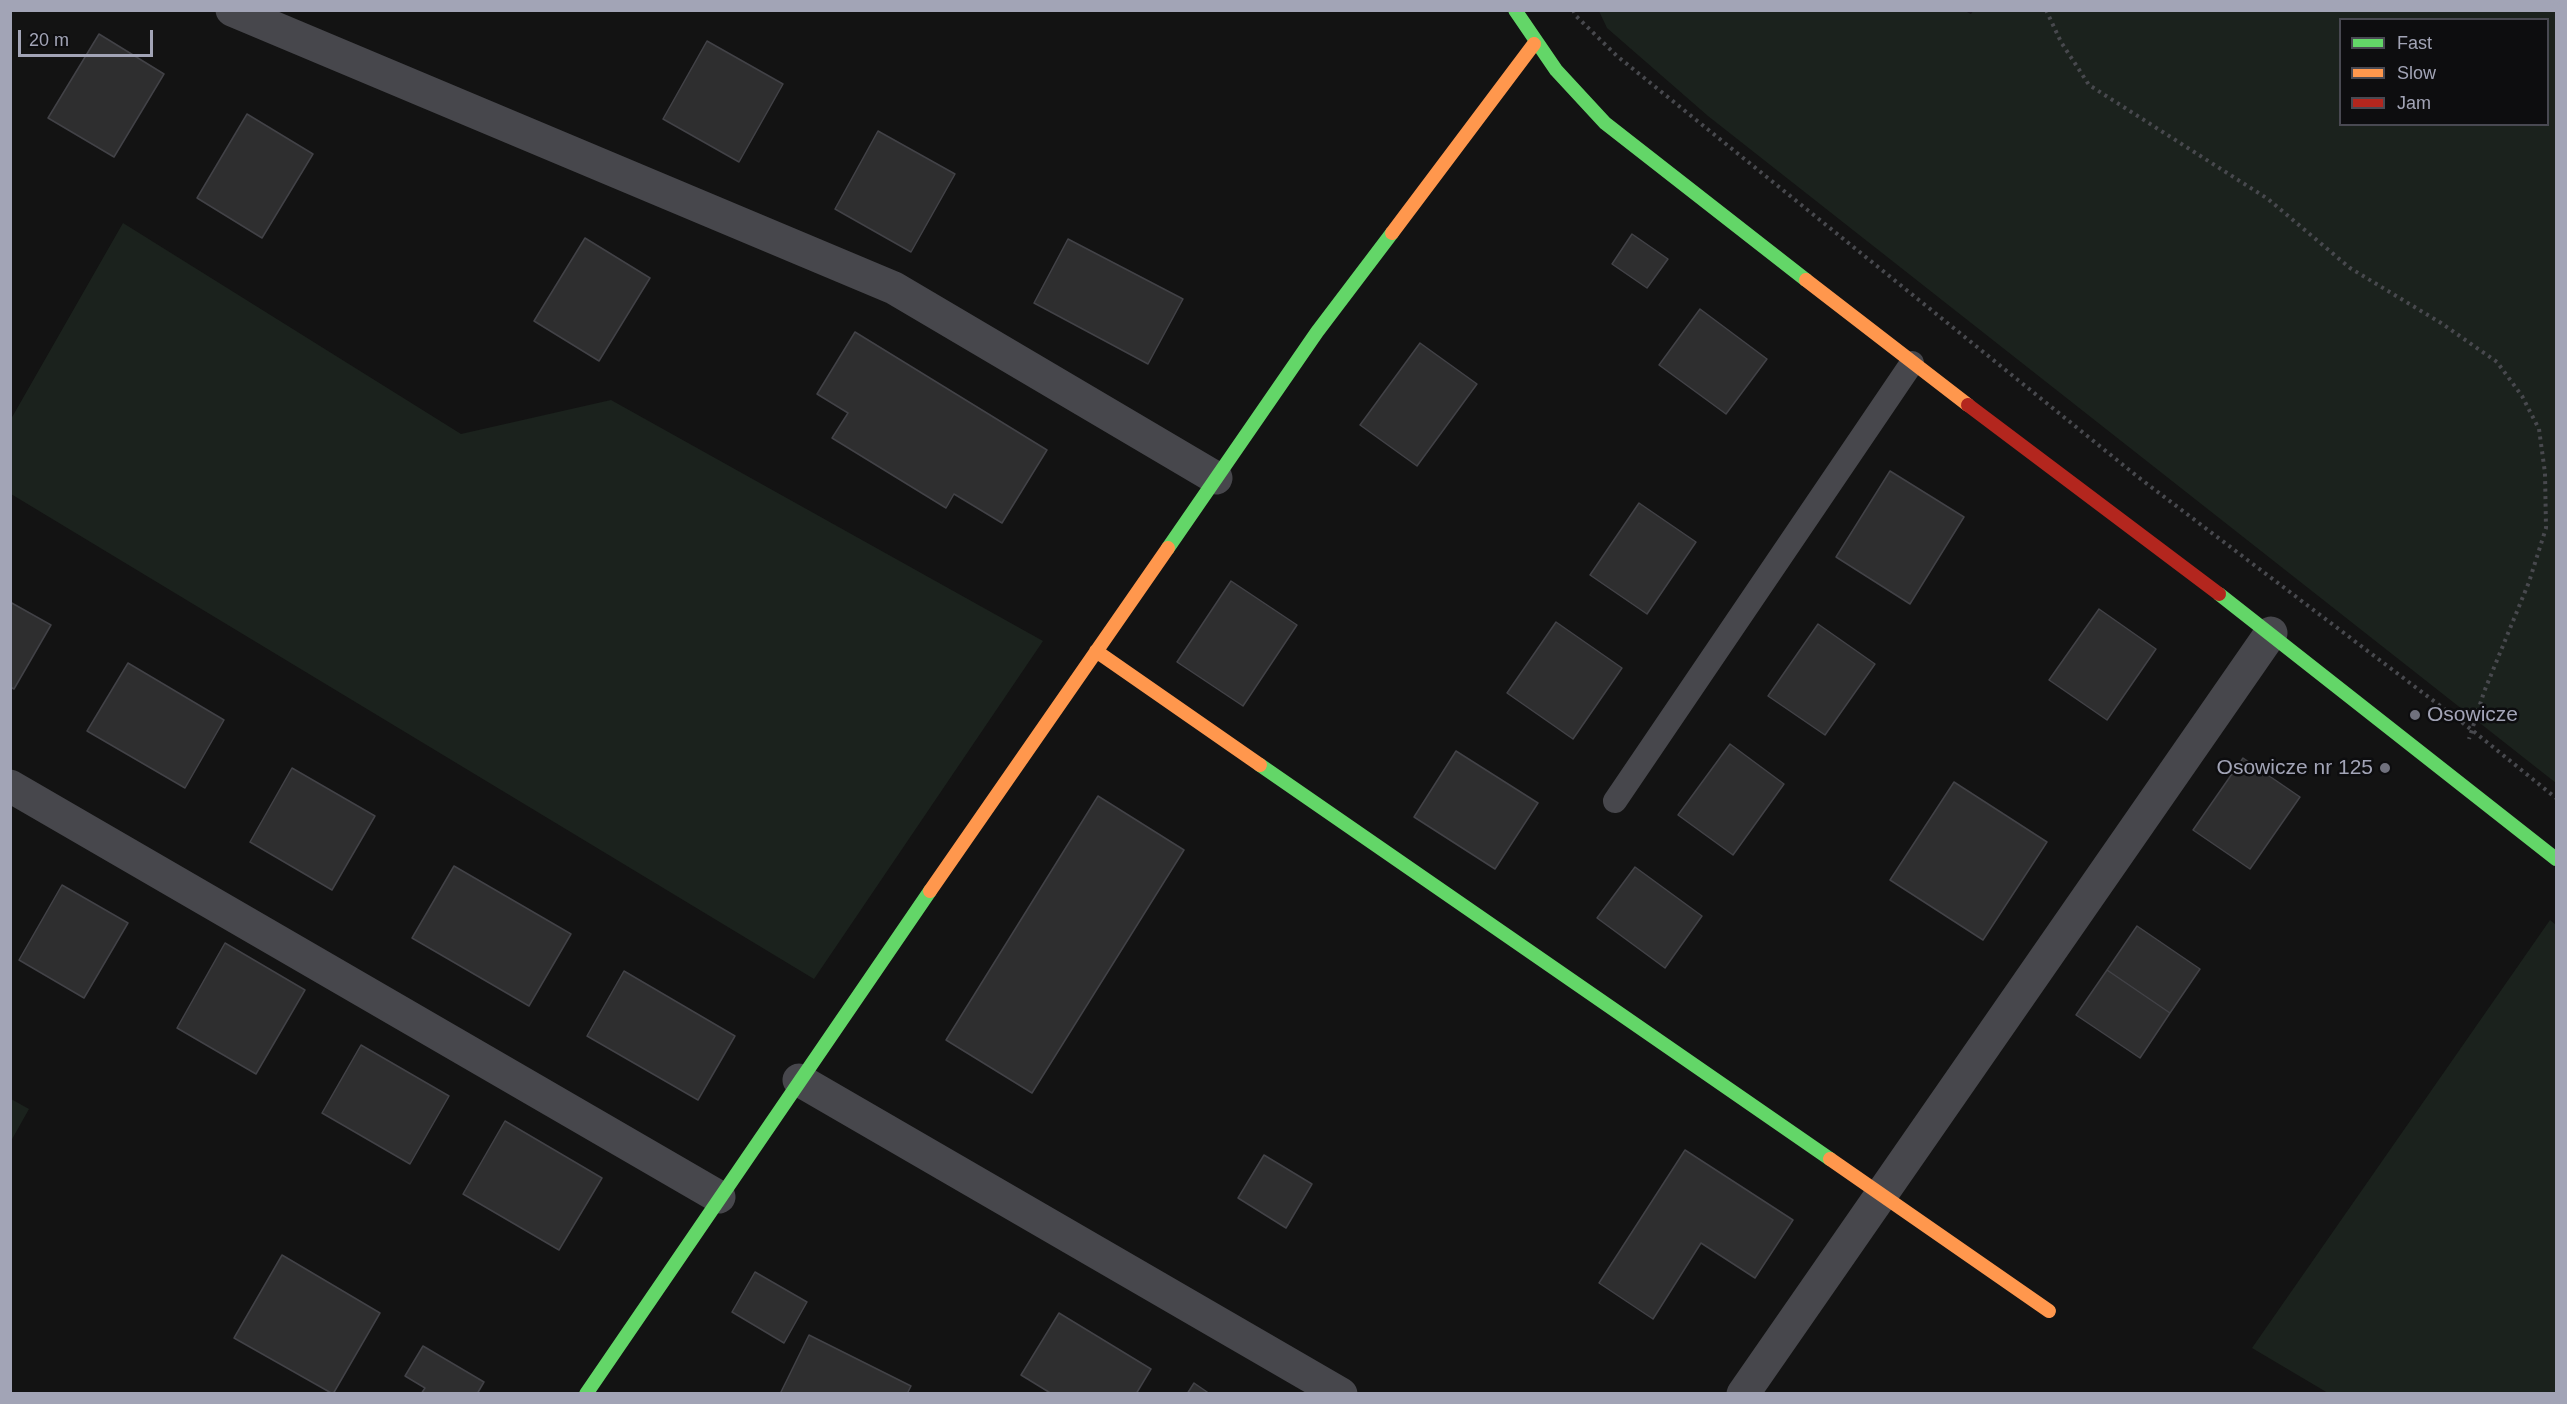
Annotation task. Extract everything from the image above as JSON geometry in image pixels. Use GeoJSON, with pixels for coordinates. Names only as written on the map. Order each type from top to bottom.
{"type":"FeatureCollection","features":[{"type":"Feature","properties":{"kind":"street"},"geometry":{"type":"LineString","coordinates":[[232,10],[894,288],[1216,478]]}},
{"type":"Feature","properties":{"kind":"street"},"geometry":{"type":"LineString","coordinates":[[1515,10],[1534,44],[1559,77],[1605,123],[1912,363],[2271,633],[2556,859]]}},
{"type":"Feature","properties":{"kind":"street"},"geometry":{"type":"LineString","coordinates":[[586,1394],[799,1080],[1317,332],[1534,44]]}},
{"type":"Feature","properties":{"kind":"street"},"geometry":{"type":"LineString","coordinates":[[1743,1394],[2271,633]]}},
{"type":"Feature","properties":{"kind":"street"},"geometry":{"type":"LineString","coordinates":[[1096,651],[1882,1193],[2049,1311]]}},
{"type":"Feature","properties":{"kind":"street"},"geometry":{"type":"LineString","coordinates":[[10,786],[719,1197]]}},
{"type":"Feature","properties":{"kind":"street"},"geometry":{"type":"LineString","coordinates":[[799,1080],[1341,1394]]}},
{"type":"Feature","properties":{"kind":"lane"},"geometry":{"type":"LineString","coordinates":[[1615,801],[1912,363]]}},
{"type":"Feature","properties":{"kind":"path"},"geometry":{"type":"LineString","coordinates":[[1573,10],[1576,16],[1617,56],[2138,477],[2472,730],[2556,798]]}},
{"type":"Feature","properties":{"kind":"path"},"geometry":{"type":"LineString","coordinates":[[2046,10],[2061,42],[2089,85],[2268,199],[2350,268],[2441,323],[2497,362],[2522,396],[2539,429],[2545,473],[2546,528],[2529,582],[2484,692],[2457,780]]}},
{"type":"Feature","properties":{"kind":"shaded area"},"geometry":{"type":"Polygon","coordinates":[[[1974,10],[2556,11],[2556,783],[1708,116],[1607,28],[1599,11],[1965,11],[1971,14],[1974,10]]]}},
{"type":"Feature","properties":{"kind":"shaded area"},"geometry":{"type":"Polygon","coordinates":[[[123,223],[461,434],[611,400],[1043,641],[814,979],[11,494],[11,419],[123,223]]]}},
{"type":"Feature","properties":{"kind":"shaded area"},"geometry":{"type":"Polygon","coordinates":[[[2550,920],[2556,925],[2556,1393],[2328,1393],[2252,1348],[2550,920]]]}},
{"type":"Feature","properties":{"kind":"shaded area"},"geometry":{"type":"Polygon","coordinates":[[[11,1099],[29,1109],[11,1141],[11,1099]]]}},
{"type":"Feature","properties":{"kind":"building"},"geometry":{"type":"Polygon","coordinates":[[[99,34],[164,74],[114,157],[48,118],[99,34]]]}},
{"type":"Feature","properties":{"kind":"building"},"geometry":{"type":"Polygon","coordinates":[[[707,41],[783,84],[739,162],[663,119],[707,41]]]}},
{"type":"Feature","properties":{"kind":"building"},"geometry":{"type":"Polygon","coordinates":[[[247,114],[313,154],[262,238],[197,198],[247,114]]]}},
{"type":"Feature","properties":{"kind":"building"},"geometry":{"type":"Polygon","coordinates":[[[878,131],[955,174],[911,252],[835,209],[878,131]]]}},
{"type":"Feature","properties":{"kind":"building"},"geometry":{"type":"Polygon","coordinates":[[[1632,234],[1668,259],[1647,288],[1612,264],[1632,234]]]}},
{"type":"Feature","properties":{"kind":"building"},"geometry":{"type":"Polygon","coordinates":[[[585,238],[650,278],[599,361],[534,321],[585,238]]]}},
{"type":"Feature","properties":{"kind":"building"},"geometry":{"type":"Polygon","coordinates":[[[1068,239],[1183,299],[1148,364],[1034,303],[1068,239]]]}},
{"type":"Feature","properties":{"kind":"building"},"geometry":{"type":"Polygon","coordinates":[[[1700,309],[1767,359],[1726,414],[1659,365],[1700,309]]]}},
{"type":"Feature","properties":{"kind":"building"},"geometry":{"type":"Polygon","coordinates":[[[855,332],[1047,450],[1002,523],[954,494],[946,508],[832,438],[848,413],[817,394],[855,332]]]}},
{"type":"Feature","properties":{"kind":"building"},"geometry":{"type":"Polygon","coordinates":[[[1420,343],[1477,384],[1417,466],[1360,425],[1420,343]]]}},
{"type":"Feature","properties":{"kind":"building"},"geometry":{"type":"Polygon","coordinates":[[[1890,471],[1964,517],[1910,604],[1836,557],[1890,471]]]}},
{"type":"Feature","properties":{"kind":"building"},"geometry":{"type":"Polygon","coordinates":[[[1639,503],[1696,542],[1647,614],[1590,575],[1639,503]]]}},
{"type":"Feature","properties":{"kind":"building"},"geometry":{"type":"Polygon","coordinates":[[[1231,581],[1297,625],[1243,706],[1177,662],[1231,581]]]}},
{"type":"Feature","properties":{"kind":"building"},"geometry":{"type":"Polygon","coordinates":[[[10,602],[51,625],[14,689],[10,687],[10,602]]]}},
{"type":"Feature","properties":{"kind":"building"},"geometry":{"type":"Polygon","coordinates":[[[2099,609],[2156,649],[2107,720],[2049,680],[2099,609]]]}},
{"type":"Feature","properties":{"kind":"building"},"geometry":{"type":"Polygon","coordinates":[[[1556,622],[1622,668],[1573,739],[1507,693],[1556,622]]]}},
{"type":"Feature","properties":{"kind":"building"},"geometry":{"type":"Polygon","coordinates":[[[1818,624],[1875,664],[1825,735],[1768,696],[1818,624]]]}},
{"type":"Feature","properties":{"kind":"building"},"geometry":{"type":"Polygon","coordinates":[[[128,663],[224,720],[185,788],[87,731],[128,663]]]}},
{"type":"Feature","properties":{"kind":"building"},"geometry":{"type":"Polygon","coordinates":[[[1730,744],[1784,784],[1733,855],[1678,815],[1730,744]]]}},
{"type":"Feature","properties":{"kind":"building"},"geometry":{"type":"Polygon","coordinates":[[[1456,751],[1538,803],[1495,869],[1414,817],[1456,751]]]}},
{"type":"Feature","properties":{"kind":"building"},"geometry":{"type":"Polygon","coordinates":[[[2243,758],[2300,797],[2250,869],[2193,830],[2243,758]]]}},
{"type":"Feature","properties":{"kind":"building"},"geometry":{"type":"Polygon","coordinates":[[[292,768],[375,816],[332,890],[250,842],[292,768]]]}},
{"type":"Feature","properties":{"kind":"building"},"geometry":{"type":"Polygon","coordinates":[[[1954,782],[2047,842],[1983,940],[1890,880],[1954,782]]]}},
{"type":"Feature","properties":{"kind":"building"},"geometry":{"type":"Polygon","coordinates":[[[1098,796],[1184,850],[1032,1093],[946,1040],[1098,796]]]}},
{"type":"Feature","properties":{"kind":"building"},"geometry":{"type":"Polygon","coordinates":[[[454,866],[571,934],[529,1006],[412,938],[454,866]]]}},
{"type":"Feature","properties":{"kind":"building"},"geometry":{"type":"Polygon","coordinates":[[[1635,867],[1702,916],[1665,968],[1597,918],[1635,867]]]}},
{"type":"Feature","properties":{"kind":"building"},"geometry":{"type":"Polygon","coordinates":[[[62,885],[128,923],[84,998],[19,960],[62,885]]]}},
{"type":"Feature","properties":{"kind":"building"},"geometry":{"type":"Polygon","coordinates":[[[2137,926],[2200,969],[2170,1013],[2107,970],[2137,926]]]}},
{"type":"Feature","properties":{"kind":"building"},"geometry":{"type":"Polygon","coordinates":[[[225,943],[305,990],[256,1074],[177,1028],[225,943]]]}},
{"type":"Feature","properties":{"kind":"building"},"geometry":{"type":"Polygon","coordinates":[[[2107,970],[2170,1013],[2140,1058],[2076,1015],[2107,970]]]}},
{"type":"Feature","properties":{"kind":"building"},"geometry":{"type":"Polygon","coordinates":[[[624,971],[735,1036],[698,1100],[587,1036],[624,971]]]}},
{"type":"Feature","properties":{"kind":"building"},"geometry":{"type":"Polygon","coordinates":[[[361,1045],[449,1096],[410,1164],[322,1113],[361,1045]]]}},
{"type":"Feature","properties":{"kind":"building"},"geometry":{"type":"Polygon","coordinates":[[[505,1121],[602,1178],[559,1250],[463,1194],[505,1121]]]}},
{"type":"Feature","properties":{"kind":"building"},"geometry":{"type":"Polygon","coordinates":[[[1685,1150],[1793,1220],[1755,1278],[1701,1243],[1653,1319],[1599,1283],[1685,1150]]]}},
{"type":"Feature","properties":{"kind":"building"},"geometry":{"type":"Polygon","coordinates":[[[1264,1155],[1312,1184],[1286,1228],[1238,1198],[1264,1155]]]}},
{"type":"Feature","properties":{"kind":"building"},"geometry":{"type":"Polygon","coordinates":[[[282,1255],[380,1313],[333,1394],[234,1338],[282,1255]]]}},
{"type":"Feature","properties":{"kind":"building"},"geometry":{"type":"Polygon","coordinates":[[[755,1272],[807,1302],[784,1343],[732,1312],[755,1272]]]}},
{"type":"Feature","properties":{"kind":"building"},"geometry":{"type":"Polygon","coordinates":[[[1059,1313],[1151,1369],[1136,1394],[1052,1394],[1021,1375],[1059,1313]]]}},
{"type":"Feature","properties":{"kind":"building"},"geometry":{"type":"Polygon","coordinates":[[[809,1335],[911,1386],[907,1394],[780,1394],[809,1335]]]}},
{"type":"Feature","properties":{"kind":"building"},"geometry":{"type":"Polygon","coordinates":[[[423,1346],[484,1382],[477,1394],[421,1394],[425,1388],[405,1376],[423,1346]]]}},
{"type":"Feature","properties":{"kind":"building"},"geometry":{"type":"Polygon","coordinates":[[[1194,1383],[1210,1394],[1187,1394],[1194,1383]]]}},
{"type":"Feature","properties":{"kind":"traffic: fast"},"geometry":{"type":"LineString","coordinates":[[1515,10],[1556,70],[1605,123],[1806,280]]}},
{"type":"Feature","properties":{"kind":"traffic: fast"},"geometry":{"type":"LineString","coordinates":[[1168,548],[1317,332],[1392,233]]}},
{"type":"Feature","properties":{"kind":"traffic: fast"},"geometry":{"type":"LineString","coordinates":[[2219,594],[2556,859]]}},
{"type":"Feature","properties":{"kind":"traffic: fast"},"geometry":{"type":"LineString","coordinates":[[1260,765],[1830,1159]]}},
{"type":"Feature","properties":{"kind":"traffic: fast"},"geometry":{"type":"LineString","coordinates":[[586,1394],[930,891]]}},
{"type":"Feature","properties":{"kind":"traffic: slow"},"geometry":{"type":"LineString","coordinates":[[1392,233],[1534,44]]}},
{"type":"Feature","properties":{"kind":"traffic: slow"},"geometry":{"type":"LineString","coordinates":[[1806,280],[1968,405]]}},
{"type":"Feature","properties":{"kind":"traffic: slow"},"geometry":{"type":"LineString","coordinates":[[930,891],[1168,548]]}},
{"type":"Feature","properties":{"kind":"traffic: slow"},"geometry":{"type":"LineString","coordinates":[[1096,651],[1260,765]]}},
{"type":"Feature","properties":{"kind":"traffic: slow"},"geometry":{"type":"LineString","coordinates":[[1830,1159],[2049,1311]]}},
{"type":"Feature","properties":{"kind":"traffic: jam"},"geometry":{"type":"LineString","coordinates":[[1968,405],[2219,594]]}},
{"type":"Feature","properties":{"kind":"place","name":"Osowicze"},"geometry":{"type":"Point","coordinates":[2415,715]}},
{"type":"Feature","properties":{"kind":"place","name":"Osowicze nr 125"},"geometry":{"type":"Point","coordinates":[2385,768]}}]}
